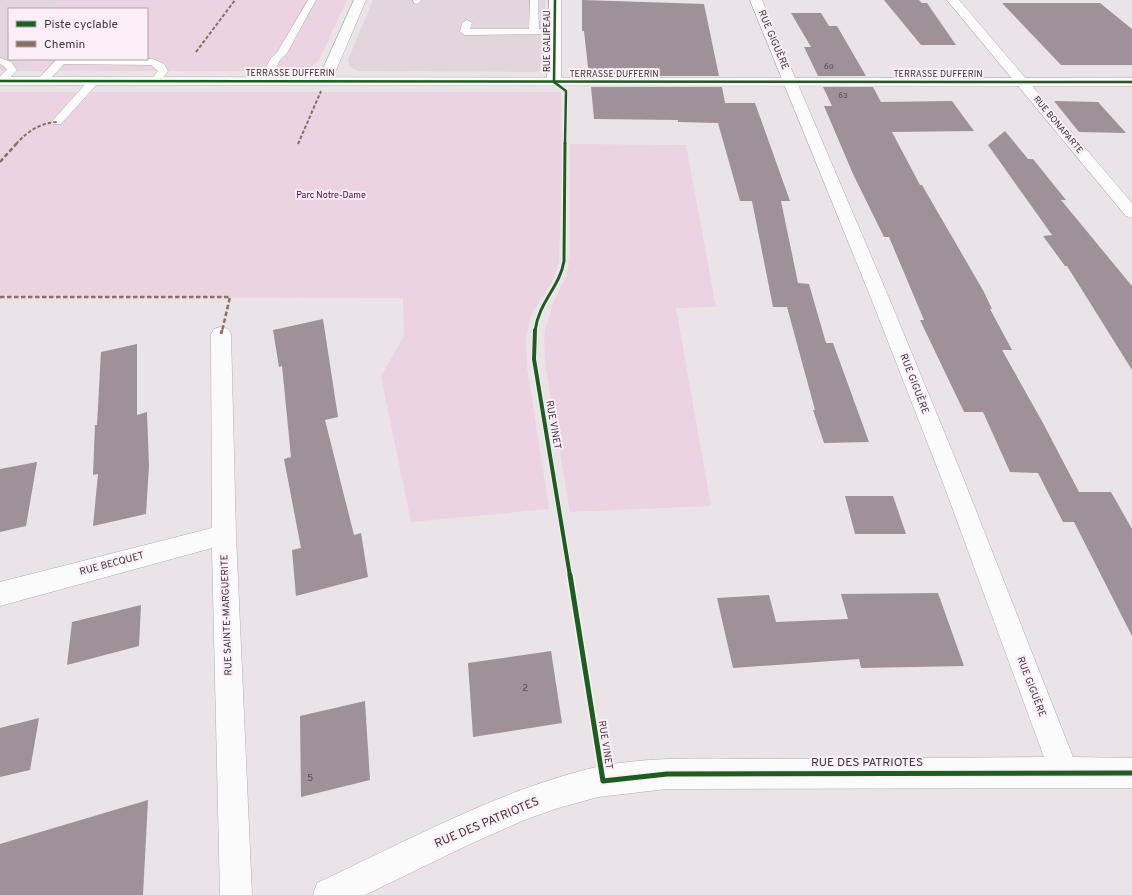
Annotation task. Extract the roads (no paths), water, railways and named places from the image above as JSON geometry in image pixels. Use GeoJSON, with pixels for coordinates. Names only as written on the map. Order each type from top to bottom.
{"type":"FeatureCollection","features":[{"type":"Feature","properties":{"kind":"street"},"geometry":{"type":"LineString","coordinates":[[324,82],[360,0]]}},
{"type":"Feature","properties":{"kind":"street","name":"RUE GIGUÈRE"},"geometry":{"type":"LineString","coordinates":[[756,0],[880,298],[953,480],[1064,772]]}},
{"type":"Feature","properties":{"kind":"street","name":"RUE BONAPARTE"},"geometry":{"type":"LineString","coordinates":[[953,0],[1132,213]]}},
{"type":"Feature","properties":{"kind":"street","name":"RUE GALIPEAU"},"geometry":{"type":"LineString","coordinates":[[544,6],[555,32],[554,82]]}},
{"type":"Feature","properties":{"kind":"street","name":"TERRASSE DUFFERIN"},"geometry":{"type":"LineString","coordinates":[[0,81],[1132,82]]}},
{"type":"Feature","properties":{"kind":"street","name":"RUE SAINTE-MARGUERITE"},"geometry":{"type":"LineString","coordinates":[[221,334],[224,535],[236,895]]}},
{"type":"Feature","properties":{"kind":"street","name":"RUE BECQUET"},"geometry":{"type":"LineString","coordinates":[[0,594],[224,535]]}},
{"type":"Feature","properties":{"kind":"street","name":"RUE DES PATRIOTES"},"geometry":{"type":"LineString","coordinates":[[329,895],[513,810],[588,784],[617,779],[666,774],[1132,773]]}},
{"type":"Feature","properties":{"kind":"lane"},"geometry":{"type":"LineString","coordinates":[[264,81],[276,58],[282,53],[312,0]]}},
{"type":"Feature","properties":{"kind":"lane"},"geometry":{"type":"LineString","coordinates":[[523,9],[544,6],[534,32]]}},
{"type":"Feature","properties":{"kind":"lane"},"geometry":{"type":"LineString","coordinates":[[467,23],[465,32],[555,32]]}},
{"type":"Feature","properties":{"kind":"lane"},"geometry":{"type":"LineString","coordinates":[[0,61],[8,64],[12,70],[0,81]]}},
{"type":"Feature","properties":{"kind":"lane"},"geometry":{"type":"LineString","coordinates":[[45,61],[153,62],[160,66],[162,71],[155,81]]}},
{"type":"Feature","properties":{"kind":"lane"},"geometry":{"type":"LineString","coordinates":[[42,81],[61,61]]}},
{"type":"Feature","properties":{"kind":"lane"},"geometry":{"type":"LineString","coordinates":[[56,122],[94,81]]}},
{"type":"Feature","properties":{"kind":"park label","name":"Parc Notre-Dame"},"geometry":{"type":"Point","coordinates":[331,195]}}]}
